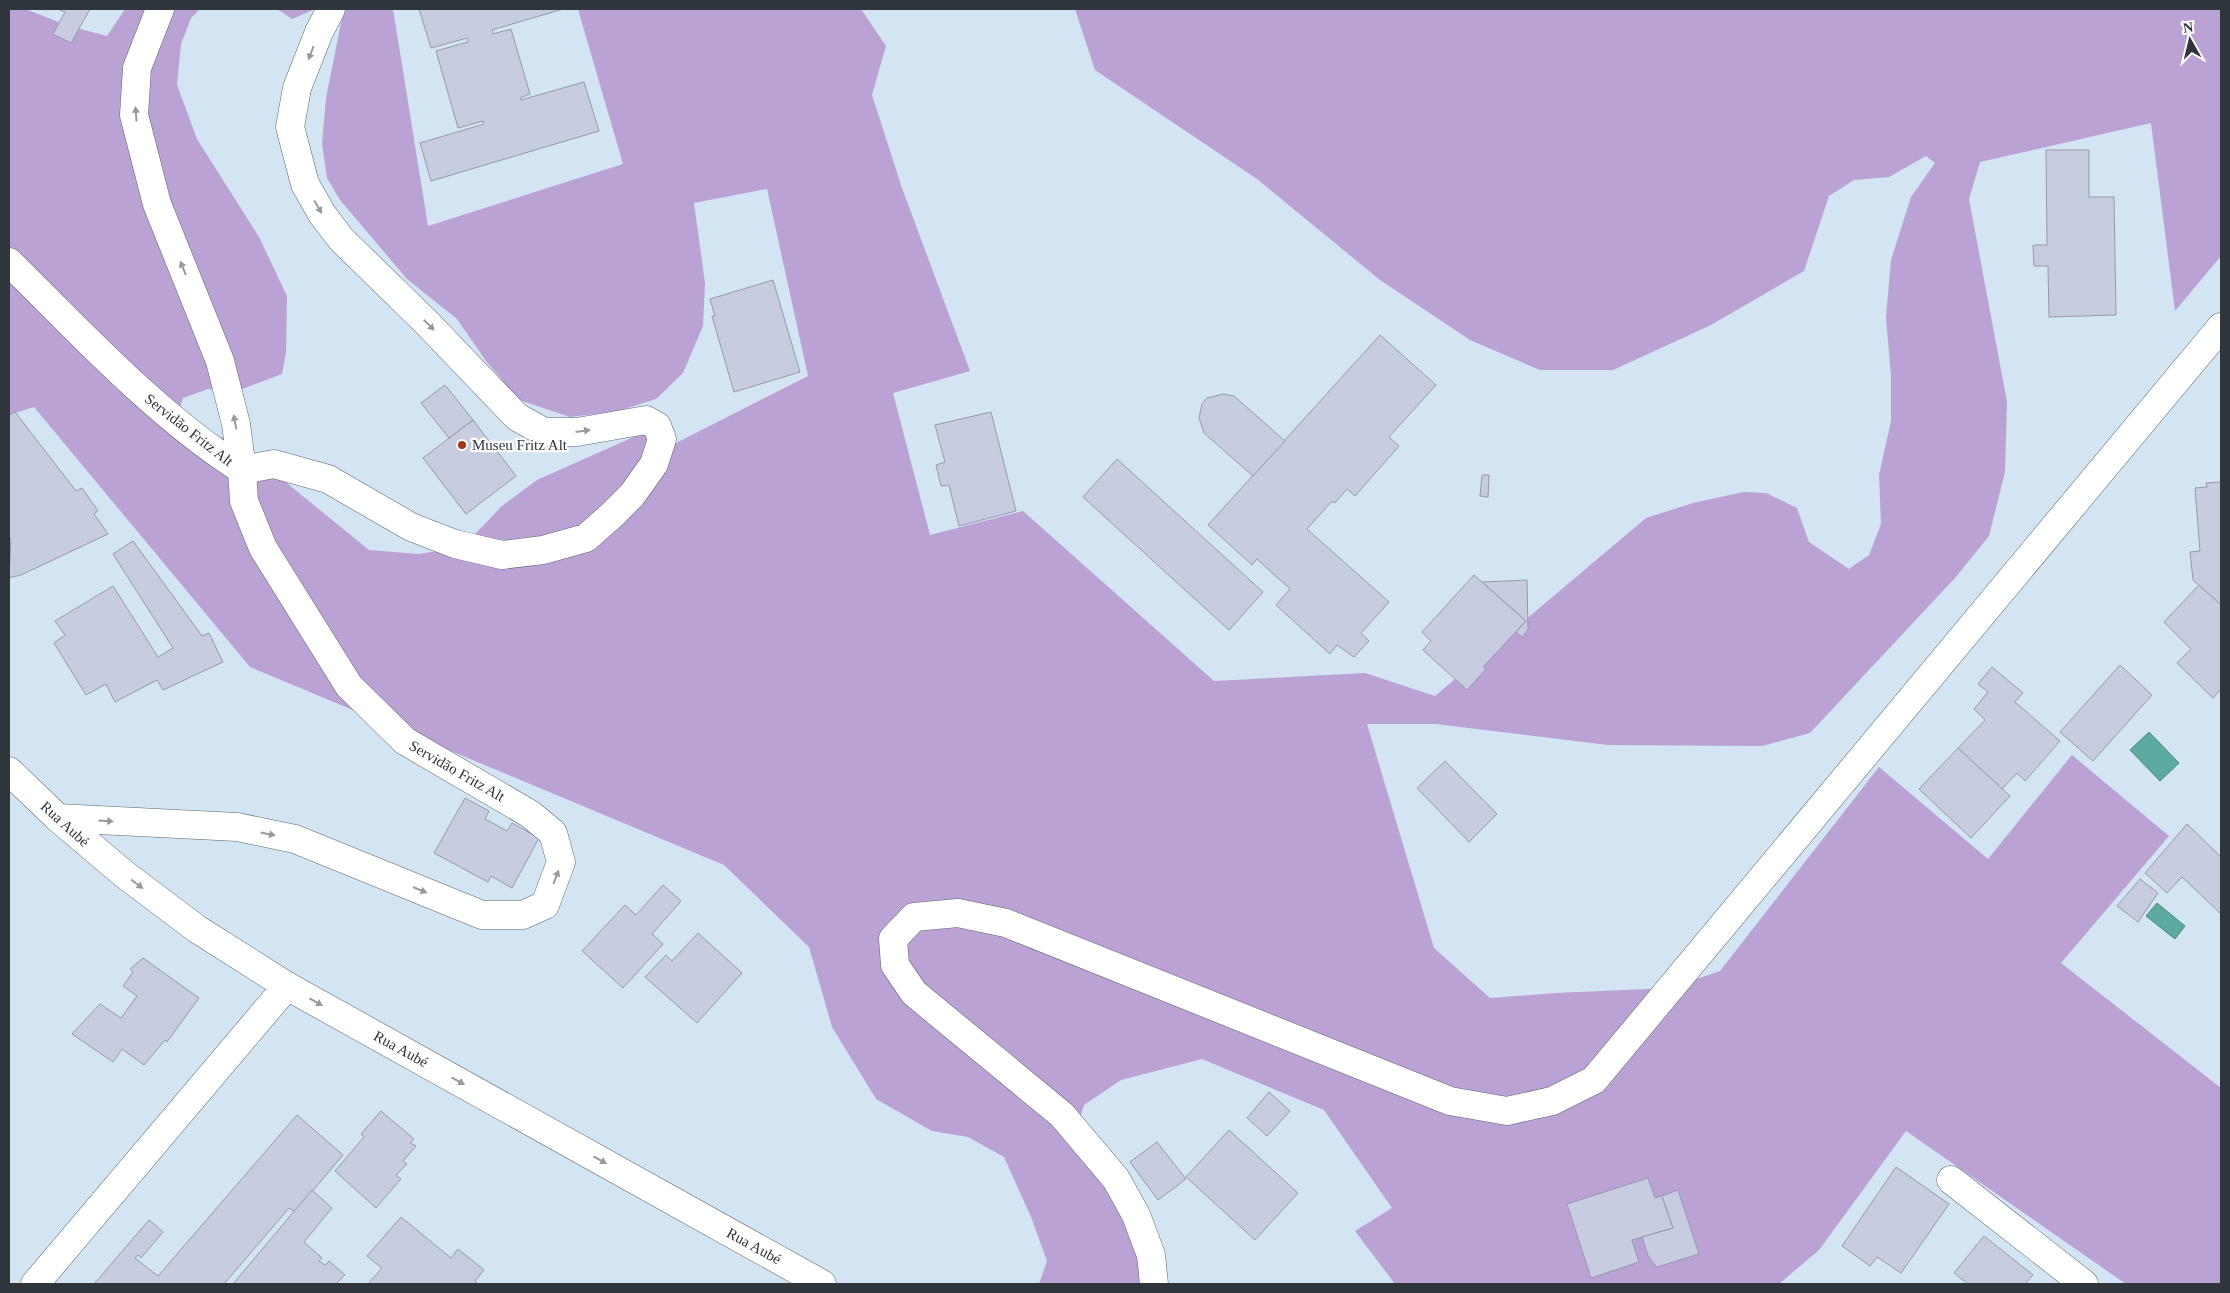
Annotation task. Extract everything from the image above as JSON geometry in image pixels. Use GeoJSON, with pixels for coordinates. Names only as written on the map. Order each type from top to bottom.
{"type":"FeatureCollection","features":[{"type":"Feature","properties":{"kind":"street"},"geometry":{"type":"LineString","coordinates":[[160,9],[137,68],[134,115],[157,204],[220,360],[236,424],[242,470],[274,464],[328,479],[411,527],[455,544],[502,555],[543,550],[586,538],[632,495],[654,464],[662,439],[656,426],[646,420],[577,432],[544,432],[517,416],[428,324],[341,239],[322,214],[305,184],[290,127],[297,88],[319,32],[331,9]]}},
{"type":"Feature","properties":{"kind":"street","name":"Servidão Fritz Alt"},"geometry":{"type":"LineString","coordinates":[[9,262],[151,403],[208,448],[242,470],[244,501],[263,548],[349,686],[405,741],[530,814],[554,833],[561,862],[545,905],[523,915],[482,915],[296,839],[236,827],[58,818]]}},
{"type":"Feature","properties":{"kind":"street"},"geometry":{"type":"LineString","coordinates":[[1154,1284],[1151,1255],[1136,1215],[1116,1179],[1062,1115],[914,993],[895,965],[893,939],[914,917],[958,913],[1006,923],[1450,1101],[1506,1111],[1552,1102],[1594,1080],[2221,327]]}},
{"type":"Feature","properties":{"kind":"street","name":"Rua Aubé"},"geometry":{"type":"LineString","coordinates":[[9,771],[58,818],[124,874],[197,929],[287,986],[822,1284]]}},
{"type":"Feature","properties":{"kind":"street"},"geometry":{"type":"LineString","coordinates":[[35,1284],[287,986]]}},
{"type":"Feature","properties":{"kind":"street"},"geometry":{"type":"LineString","coordinates":[[1951,1180],[2084,1284]]}},
{"type":"Feature","properties":{"kind":"shaded area"},"geometry":{"type":"Polygon","coordinates":[[[9,9],[25,9],[69,26],[107,36],[125,9],[200,9],[191,18],[181,44],[177,85],[197,139],[259,237],[287,296],[286,352],[282,374],[234,392],[208,389],[183,398],[177,416],[190,430],[234,440],[369,550],[418,554],[452,549],[476,533],[502,506],[537,480],[656,427],[676,443],[808,376],[767,189],[694,203],[705,283],[703,326],[683,373],[656,399],[618,411],[570,417],[519,400],[486,361],[457,319],[407,279],[340,200],[327,178],[322,144],[326,98],[342,18],[326,9],[393,9],[428,226],[623,164],[578,9],[861,9],[886,46],[872,95],[902,188],[970,371],[893,393],[930,535],[1023,511],[1214,681],[1365,673],[1435,696],[1646,518],[1693,503],[1743,492],[1766,493],[1797,508],[1809,542],[1849,569],[1869,555],[1881,524],[1879,475],[1891,421],[1891,377],[1886,317],[1891,260],[1911,197],[1935,163],[1926,156],[1889,177],[1854,180],[1829,196],[1804,271],[1711,325],[1613,370],[1540,370],[1470,340],[1380,280],[1257,179],[1095,70],[1075,9],[2221,9],[2221,256],[2175,311],[2151,123],[1980,162],[1969,199],[2007,402],[2005,472],[1989,536],[1955,578],[1810,733],[1762,746],[1608,745],[1436,724],[1367,724],[1434,948],[1490,998],[1670,988],[1720,971],[1879,767],[1988,859],[2072,755],[2169,836],[2061,963],[2221,1088],[2221,1284],[2126,1284],[1906,1131],[1819,1250],[1779,1284],[1395,1284],[1355,1231],[1392,1208],[1324,1110],[1202,1059],[1121,1080],[1084,1105],[1072,1146],[1127,1205],[1150,1284],[1039,1284],[1047,1261],[1031,1217],[1004,1157],[968,1137],[932,1131],[876,1099],[832,1027],[809,947],[724,865],[250,667],[34,407],[9,415],[9,9]]]}},
{"type":"Feature","properties":{"kind":"shaded area"},"geometry":{"type":"Polygon","coordinates":[[[277,9],[315,9],[292,19],[277,9]]]}},
{"type":"Feature","properties":{"kind":"shaded area"},"geometry":{"type":"Polygon","coordinates":[[[2149,732],[2179,763],[2160,781],[2130,750],[2149,732]]]}},
{"type":"Feature","properties":{"kind":"shaded area"},"geometry":{"type":"Polygon","coordinates":[[[2157,903],[2185,926],[2175,939],[2146,916],[2157,903]]]}},
{"type":"Feature","properties":{"kind":"building"},"geometry":{"type":"Polygon","coordinates":[[[57,9],[90,9],[71,43],[53,34],[65,12],[57,9]]]}},
{"type":"Feature","properties":{"kind":"building"},"geometry":{"type":"Polygon","coordinates":[[[419,9],[563,9],[492,30],[493,34],[511,29],[530,94],[520,98],[521,100],[584,82],[599,131],[431,181],[420,143],[484,124],[483,121],[458,128],[436,51],[468,42],[467,38],[431,48],[419,9]]]}},
{"type":"Feature","properties":{"kind":"building"},"geometry":{"type":"Polygon","coordinates":[[[2046,150],[2089,150],[2089,197],[2114,197],[2116,315],[2049,317],[2048,266],[2034,266],[2033,245],[2047,245],[2046,150]]]}},
{"type":"Feature","properties":{"kind":"building"},"geometry":{"type":"Polygon","coordinates":[[[773,280],[800,372],[734,392],[712,316],[715,316],[710,299],[773,280]]]}},
{"type":"Feature","properties":{"kind":"building"},"geometry":{"type":"Polygon","coordinates":[[[1380,335],[1436,385],[1389,437],[1399,446],[1355,496],[1347,489],[1335,503],[1332,501],[1307,529],[1389,602],[1361,633],[1369,641],[1354,657],[1337,645],[1330,654],[1276,605],[1290,589],[1257,559],[1252,565],[1208,525],[1380,335]]]}},
{"type":"Feature","properties":{"kind":"building"},"geometry":{"type":"Polygon","coordinates":[[[445,385],[473,420],[449,438],[421,403],[445,385]]]}},
{"type":"Feature","properties":{"kind":"building"},"geometry":{"type":"Polygon","coordinates":[[[1223,394],[1234,396],[1285,441],[1253,476],[1204,433],[1199,418],[1202,404],[1207,398],[1223,394]]]}},
{"type":"Feature","properties":{"kind":"building"},"geometry":{"type":"Polygon","coordinates":[[[15,412],[76,491],[82,488],[98,511],[94,514],[108,534],[21,575],[9,578],[11,539],[9,538],[9,415],[15,412]]]}},
{"type":"Feature","properties":{"kind":"building"},"geometry":{"type":"Polygon","coordinates":[[[991,412],[1016,511],[959,526],[949,485],[941,486],[936,465],[945,462],[935,425],[991,412]]]}},
{"type":"Feature","properties":{"kind":"building"},"geometry":{"type":"Polygon","coordinates":[[[473,420],[516,476],[466,514],[423,458],[473,420]]]}},
{"type":"Feature","properties":{"kind":"building"},"geometry":{"type":"Polygon","coordinates":[[[1117,459],[1263,592],[1229,630],[1083,497],[1117,459]]]}},
{"type":"Feature","properties":{"kind":"building"},"geometry":{"type":"Polygon","coordinates":[[[1482,475],[1489,475],[1488,497],[1480,496],[1482,475]]]}},
{"type":"Feature","properties":{"kind":"building"},"geometry":{"type":"Polygon","coordinates":[[[2221,482],[2221,605],[2193,580],[2190,552],[2200,551],[2195,488],[2207,487],[2206,483],[2221,482]]]}},
{"type":"Feature","properties":{"kind":"building"},"geometry":{"type":"Polygon","coordinates":[[[133,541],[202,636],[209,633],[223,662],[163,690],[157,680],[115,702],[106,684],[86,695],[54,643],[65,635],[55,621],[113,586],[158,657],[173,648],[113,554],[133,541]]]}},
{"type":"Feature","properties":{"kind":"building"},"geometry":{"type":"Polygon","coordinates":[[[1474,575],[1526,621],[1483,667],[1486,669],[1467,690],[1423,650],[1431,641],[1422,632],[1474,575]]]}},
{"type":"Feature","properties":{"kind":"building"},"geometry":{"type":"Polygon","coordinates":[[[1527,580],[1528,630],[1522,637],[1516,632],[1526,621],[1482,582],[1527,580]]]}},
{"type":"Feature","properties":{"kind":"building"},"geometry":{"type":"Polygon","coordinates":[[[2199,585],[2221,605],[2221,689],[2213,698],[2177,663],[2191,649],[2164,622],[2199,585]]]}},
{"type":"Feature","properties":{"kind":"building"},"geometry":{"type":"Polygon","coordinates":[[[2120,665],[2152,695],[2093,761],[2060,732],[2120,665]]]}},
{"type":"Feature","properties":{"kind":"building"},"geometry":{"type":"Polygon","coordinates":[[[1992,667],[2023,693],[2015,702],[2060,741],[2025,781],[2017,773],[2002,789],[1958,748],[1985,720],[1974,709],[1988,692],[1978,684],[1992,667]]]}},
{"type":"Feature","properties":{"kind":"building"},"geometry":{"type":"Polygon","coordinates":[[[1958,748],[2010,796],[1971,838],[1919,789],[1958,748]]]}},
{"type":"Feature","properties":{"kind":"building"},"geometry":{"type":"Polygon","coordinates":[[[1445,761],[1497,814],[1469,842],[1417,788],[1445,761]]]}},
{"type":"Feature","properties":{"kind":"building"},"geometry":{"type":"Polygon","coordinates":[[[465,798],[489,811],[485,819],[507,831],[512,823],[539,838],[512,888],[491,876],[488,882],[434,853],[465,798]]]}},
{"type":"Feature","properties":{"kind":"building"},"geometry":{"type":"Polygon","coordinates":[[[2187,824],[2221,857],[2221,914],[2182,877],[2167,893],[2145,873],[2187,824]]]}},
{"type":"Feature","properties":{"kind":"building"},"geometry":{"type":"Polygon","coordinates":[[[2140,879],[2158,893],[2138,922],[2117,906],[2140,879]]]}},
{"type":"Feature","properties":{"kind":"building"},"geometry":{"type":"Polygon","coordinates":[[[663,885],[681,901],[652,934],[663,944],[623,988],[582,951],[625,905],[636,915],[663,885]]]}},
{"type":"Feature","properties":{"kind":"building"},"geometry":{"type":"Polygon","coordinates":[[[698,933],[742,973],[697,1023],[645,977],[666,955],[672,961],[698,933]]]}},
{"type":"Feature","properties":{"kind":"building"},"geometry":{"type":"Polygon","coordinates":[[[143,958],[199,998],[167,1042],[165,1040],[144,1065],[122,1049],[113,1062],[72,1034],[100,1004],[121,1018],[137,996],[123,986],[133,972],[130,969],[143,958]]]}},
{"type":"Feature","properties":{"kind":"building"},"geometry":{"type":"Polygon","coordinates":[[[1269,1092],[1290,1111],[1267,1136],[1247,1118],[1269,1092]]]}},
{"type":"Feature","properties":{"kind":"building"},"geometry":{"type":"Polygon","coordinates":[[[381,1111],[414,1139],[410,1143],[416,1146],[403,1161],[407,1164],[396,1175],[401,1179],[376,1208],[335,1171],[364,1137],[361,1134],[381,1111]]]}},
{"type":"Feature","properties":{"kind":"building"},"geometry":{"type":"Polygon","coordinates":[[[297,1115],[343,1155],[295,1212],[289,1208],[224,1284],[94,1284],[149,1220],[163,1232],[141,1258],[138,1255],[135,1258],[158,1276],[297,1115]]]}},
{"type":"Feature","properties":{"kind":"building"},"geometry":{"type":"Polygon","coordinates":[[[1229,1130],[1298,1193],[1255,1240],[1186,1177],[1229,1130]]]}},
{"type":"Feature","properties":{"kind":"building"},"geometry":{"type":"Polygon","coordinates":[[[1157,1142],[1186,1179],[1158,1200],[1130,1162],[1157,1142]]]}},
{"type":"Feature","properties":{"kind":"building"},"geometry":{"type":"Polygon","coordinates":[[[1896,1167],[1949,1204],[1901,1273],[1877,1257],[1870,1266],[1842,1246],[1896,1167]]]}},
{"type":"Feature","properties":{"kind":"building"},"geometry":{"type":"Polygon","coordinates":[[[1648,1178],[1655,1198],[1662,1196],[1673,1228],[1632,1240],[1639,1262],[1591,1278],[1567,1204],[1648,1178]]]}},
{"type":"Feature","properties":{"kind":"building"},"geometry":{"type":"Polygon","coordinates":[[[312,1190],[332,1208],[304,1242],[322,1258],[319,1261],[325,1265],[329,1261],[345,1275],[336,1284],[233,1284],[312,1190]]]}},
{"type":"Feature","properties":{"kind":"building"},"geometry":{"type":"Polygon","coordinates":[[[1678,1190],[1699,1254],[1657,1267],[1648,1256],[1642,1237],[1673,1228],[1662,1196],[1678,1190]]]}},
{"type":"Feature","properties":{"kind":"building"},"geometry":{"type":"Polygon","coordinates":[[[401,1217],[451,1258],[458,1249],[484,1270],[475,1281],[478,1284],[368,1284],[382,1268],[367,1256],[401,1217]]]}},
{"type":"Feature","properties":{"kind":"building"},"geometry":{"type":"Polygon","coordinates":[[[1984,1236],[2033,1275],[2025,1284],[1968,1284],[1954,1273],[1984,1236]]]}},
{"type":"Feature","properties":{"kind":"place","name":"Museu Fritz Alt"},"geometry":{"type":"Point","coordinates":[462,445]}}]}
